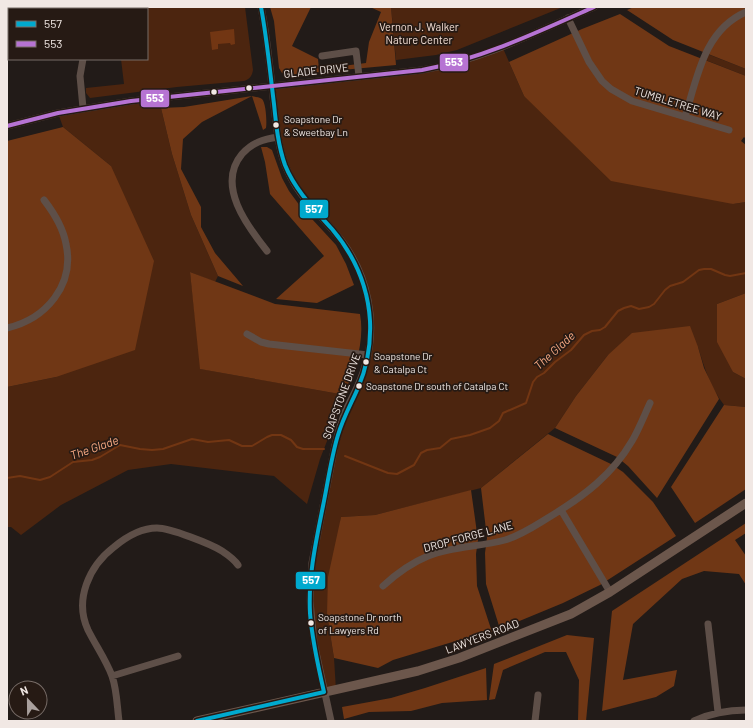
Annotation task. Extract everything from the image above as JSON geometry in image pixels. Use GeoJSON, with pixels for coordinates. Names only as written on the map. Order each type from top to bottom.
{"type":"FeatureCollection","features":[{"type":"Feature","properties":{"kind":"main road","name":"LAWYERS ROAD"},"geometry":{"type":"LineString","coordinates":[[197,721],[418,671],[438,665],[571,614],[610,592],[746,503]]}},
{"type":"Feature","properties":{"kind":"street","name":"SOAPSTONE DRIVE"},"geometry":{"type":"LineString","coordinates":[[261,7],[278,137],[285,163],[295,184],[313,209],[341,240],[352,256],[367,293],[370,317],[368,355],[357,389],[341,424],[335,445],[312,563],[310,602],[311,620],[314,643],[331,721]]}},
{"type":"Feature","properties":{"kind":"street","name":"GLADE DRIVE"},"geometry":{"type":"LineString","coordinates":[[7,126],[83,108],[131,101],[422,70],[451,65],[479,56],[594,7]]}},
{"type":"Feature","properties":{"kind":"street"},"geometry":{"type":"LineString","coordinates":[[685,117],[701,63],[710,44],[726,25],[734,18],[746,12]]}},
{"type":"Feature","properties":{"kind":"street","name":"TUMBLETREE WAY"},"geometry":{"type":"LineString","coordinates":[[568,18],[588,62],[598,76],[611,89],[632,101],[729,130]]}},
{"type":"Feature","properties":{"kind":"street"},"geometry":{"type":"LineString","coordinates":[[322,56],[356,51],[359,76]]}},
{"type":"Feature","properties":{"kind":"street"},"geometry":{"type":"LineString","coordinates":[[83,60],[80,76],[83,108]]}},
{"type":"Feature","properties":{"kind":"street"},"geometry":{"type":"LineString","coordinates":[[266,251],[242,215],[234,196],[232,179],[236,164],[246,150],[261,141],[278,137]]}},
{"type":"Feature","properties":{"kind":"street"},"geometry":{"type":"LineString","coordinates":[[7,328],[25,322],[42,312],[57,295],[65,278],[68,264],[66,244],[58,220],[44,200]]}},
{"type":"Feature","properties":{"kind":"street"},"geometry":{"type":"LineString","coordinates":[[247,334],[261,342],[269,344],[368,355]]}},
{"type":"Feature","properties":{"kind":"street","name":"DROP FORGE LANE"},"geometry":{"type":"LineString","coordinates":[[383,586],[405,569],[428,556],[440,552],[512,537],[524,532],[589,492],[612,469],[632,442],[650,403]]}},
{"type":"Feature","properties":{"kind":"street"},"geometry":{"type":"LineString","coordinates":[[561,510],[610,592]]}},
{"type":"Feature","properties":{"kind":"street"},"geometry":{"type":"LineString","coordinates":[[119,721],[112,676],[88,628],[83,608],[85,587],[89,576],[101,558],[111,549],[140,530],[157,528],[167,529],[221,550],[238,565]]}},
{"type":"Feature","properties":{"kind":"street"},"geometry":{"type":"LineString","coordinates":[[708,624],[718,712]]}},
{"type":"Feature","properties":{"kind":"street"},"geometry":{"type":"LineString","coordinates":[[112,676],[178,656]]}},
{"type":"Feature","properties":{"kind":"street"},"geometry":{"type":"LineString","coordinates":[[535,721],[538,695]]}},
{"type":"Feature","properties":{"kind":"street"},"geometry":{"type":"LineString","coordinates":[[694,721],[718,712],[746,710]]}},
{"type":"Feature","properties":{"kind":"green space"},"geometry":{"type":"Polygon","coordinates":[[[245,7],[253,70],[251,76],[244,81],[177,87],[90,98],[86,93],[86,88],[124,84],[121,60],[148,60],[148,8],[112,8],[245,7]]]}},
{"type":"Feature","properties":{"kind":"green space","name":"Vernon J. Walker Nature Center"},"geometry":{"type":"Polygon","coordinates":[[[391,7],[563,7],[457,50],[436,55],[396,60],[391,7]]]}},
{"type":"Feature","properties":{"kind":"green space"},"geometry":{"type":"Polygon","coordinates":[[[502,46],[524,96],[733,204],[746,202],[746,293],[717,304],[733,372],[746,379],[746,407],[724,405],[705,370],[698,347],[608,355],[576,396],[555,428],[481,488],[375,515],[341,517],[327,614],[334,658],[336,690],[324,692],[310,590],[335,445],[365,367],[370,317],[353,259],[313,209],[282,156],[272,85],[422,70],[502,46]]]}},
{"type":"Feature","properties":{"kind":"green space"},"geometry":{"type":"Polygon","coordinates":[[[705,53],[746,69],[746,76],[703,59],[705,53]]]}},
{"type":"Feature","properties":{"kind":"green space"},"geometry":{"type":"Polygon","coordinates":[[[162,97],[161,108],[172,154],[191,215],[218,276],[215,282],[190,272],[201,369],[345,395],[320,459],[307,504],[274,476],[171,464],[128,470],[61,505],[21,535],[11,527],[7,527],[7,387],[56,377],[111,166],[63,127],[58,113],[162,97]]]}},
{"type":"Feature","properties":{"kind":"shaded area"},"geometry":{"type":"Polygon","coordinates":[[[270,7],[311,7],[292,46],[318,59],[319,69],[366,63],[369,42],[381,12],[370,7],[391,7],[396,65],[288,75],[282,73],[279,68],[274,21],[270,7]]]}},
{"type":"Feature","properties":{"kind":"shaded area"},"geometry":{"type":"Polygon","coordinates":[[[634,7],[746,7],[746,69],[673,40],[627,10],[634,7]]]}},
{"type":"Feature","properties":{"kind":"shaded area"},"geometry":{"type":"Polygon","coordinates":[[[620,14],[669,46],[746,76],[746,139],[744,137],[741,141],[746,145],[746,202],[733,204],[611,181],[524,96],[509,62],[582,29],[620,14]]]}},
{"type":"Feature","properties":{"kind":"shaded area"},"geometry":{"type":"Polygon","coordinates":[[[234,29],[235,44],[218,44],[218,49],[212,50],[210,32],[234,29]]]}},
{"type":"Feature","properties":{"kind":"shaded area"},"geometry":{"type":"Polygon","coordinates":[[[252,96],[262,99],[264,104],[266,113],[266,128],[263,130],[252,96]]]}},
{"type":"Feature","properties":{"kind":"shaded area"},"geometry":{"type":"Polygon","coordinates":[[[252,96],[202,122],[183,139],[181,169],[201,207],[201,227],[215,253],[243,286],[218,276],[191,215],[172,154],[161,108],[184,107],[252,96]]]}},
{"type":"Feature","properties":{"kind":"shaded area"},"geometry":{"type":"Polygon","coordinates":[[[63,127],[111,166],[154,261],[135,350],[56,377],[7,387],[7,141],[63,127]]]}},
{"type":"Feature","properties":{"kind":"shaded area"},"geometry":{"type":"Polygon","coordinates":[[[261,147],[267,147],[272,150],[282,178],[289,191],[300,206],[336,245],[346,264],[354,285],[317,303],[276,299],[324,256],[270,194],[261,147]]]}},
{"type":"Feature","properties":{"kind":"shaded area"},"geometry":{"type":"Polygon","coordinates":[[[190,272],[275,304],[360,314],[360,345],[345,395],[200,369],[190,272]]]}},
{"type":"Feature","properties":{"kind":"shaded area"},"geometry":{"type":"Polygon","coordinates":[[[746,293],[746,379],[733,372],[717,342],[717,304],[746,293]]]}},
{"type":"Feature","properties":{"kind":"shaded area"},"geometry":{"type":"Polygon","coordinates":[[[690,326],[704,368],[719,399],[657,498],[628,466],[617,457],[555,428],[576,396],[608,355],[632,333],[690,326]]]}},
{"type":"Feature","properties":{"kind":"shaded area"},"geometry":{"type":"Polygon","coordinates":[[[724,405],[746,407],[746,489],[695,523],[671,487],[724,405]]]}},
{"type":"Feature","properties":{"kind":"shaded area"},"geometry":{"type":"Polygon","coordinates":[[[548,434],[611,464],[623,472],[653,502],[676,536],[600,585],[563,603],[500,629],[486,584],[485,553],[487,538],[481,488],[548,434]]]}},
{"type":"Feature","properties":{"kind":"shaded area"},"geometry":{"type":"Polygon","coordinates":[[[471,490],[478,540],[476,554],[477,586],[492,632],[469,637],[393,660],[378,668],[334,658],[327,614],[328,577],[341,517],[375,515],[471,490]]]}},
{"type":"Feature","properties":{"kind":"shaded area"},"geometry":{"type":"Polygon","coordinates":[[[746,523],[746,533],[735,540],[746,556],[746,585],[739,574],[704,571],[682,579],[633,624],[623,680],[677,670],[674,686],[656,697],[602,711],[612,611],[746,523]]]}},
{"type":"Feature","properties":{"kind":"shaded area"},"geometry":{"type":"Polygon","coordinates":[[[567,635],[594,638],[586,721],[578,721],[579,680],[566,652],[545,652],[503,670],[495,699],[489,700],[494,664],[567,635]]]}},
{"type":"Feature","properties":{"kind":"shaded area"},"geometry":{"type":"Polygon","coordinates":[[[486,668],[487,700],[442,703],[411,711],[369,712],[344,719],[342,707],[391,698],[486,668]]]}},
{"type":"Feature","properties":{"kind":"waterway","name":"The Glade"},"geometry":{"type":"LineString","coordinates":[[345,456],[388,473],[397,474],[414,465],[421,453],[427,450],[440,448],[451,439],[470,435],[490,428],[499,421],[503,413],[526,403],[533,382],[537,377],[544,373],[555,362],[571,350],[584,335],[605,327],[618,311],[631,306],[639,309],[649,307],[654,304],[670,286],[683,282],[699,270],[711,269],[730,276],[746,273]]}},
{"type":"Feature","properties":{"kind":"waterway","name":"The Glade"},"geometry":{"type":"LineString","coordinates":[[7,478],[20,476],[40,480],[50,477],[73,462],[92,460],[120,445],[152,450],[163,449],[192,439],[208,442],[229,440],[242,446],[252,446],[272,435],[281,435],[291,440],[297,447],[303,449],[324,449]]}},
{"type":"Feature","properties":{"kind":"transit line","name":"557"},"geometry":{"type":"LineString","coordinates":[[197,721],[324,692],[317,663],[310,613],[310,586],[313,559],[338,435],[364,372],[370,338],[369,308],[363,283],[353,260],[340,239],[312,207],[294,183],[285,165],[278,134],[261,7]]}},
{"type":"Feature","properties":{"kind":"transit line","name":"553"},"geometry":{"type":"LineString","coordinates":[[7,126],[58,113],[131,101],[422,70],[467,59],[531,35],[594,7]]}},
{"type":"Feature","properties":{"kind":"place","name":"Soapstone Dr & Sweetbay Ln"},"geometry":{"type":"Point","coordinates":[276,125]}},
{"type":"Feature","properties":{"kind":"place","name":"Soapstone Dr & Catalpa Ct"},"geometry":{"type":"Point","coordinates":[366,362]}},
{"type":"Feature","properties":{"kind":"place","name":"Soapstone Dr south of Catalpa Ct"},"geometry":{"type":"Point","coordinates":[359,386]}},
{"type":"Feature","properties":{"kind":"place","name":"Soapstone Dr north of Lawyers Rd"},"geometry":{"type":"Point","coordinates":[311,623]}}]}
